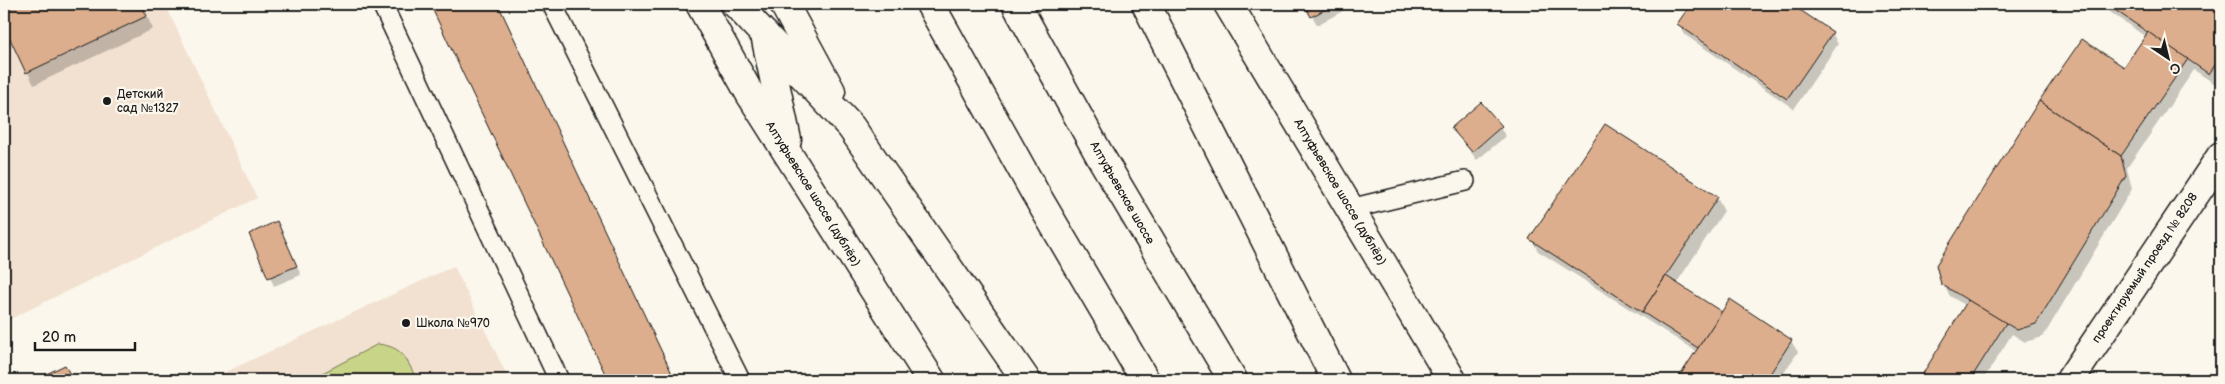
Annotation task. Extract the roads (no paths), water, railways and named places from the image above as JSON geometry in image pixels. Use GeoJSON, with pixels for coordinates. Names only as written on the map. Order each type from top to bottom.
{"type":"FeatureCollection","features":[{"type":"Feature","properties":{"kind":"main road","name":"Алтуфьевское шоссе (дублёр)"},"geometry":{"type":"LineString","coordinates":[[700,4],[750,94],[931,380]]}},
{"type":"Feature","properties":{"kind":"main road"},"geometry":{"type":"LineString","coordinates":[[736,4],[835,110],[864,146]]}},
{"type":"Feature","properties":{"kind":"main road"},"geometry":{"type":"LineString","coordinates":[[759,4],[785,136],[803,178]]}},
{"type":"Feature","properties":{"kind":"main road"},"geometry":{"type":"LineString","coordinates":[[784,4],[838,104],[864,146],[1026,380]]}},
{"type":"Feature","properties":{"kind":"main road"},"geometry":{"type":"LineString","coordinates":[[930,4],[1034,191],[1145,380]]}},
{"type":"Feature","properties":{"kind":"main road","name":"Алтуфьевское шоссе"},"geometry":{"type":"LineString","coordinates":[[1016,4],[1138,221],[1233,380]]}},
{"type":"Feature","properties":{"kind":"main road"},"geometry":{"type":"LineString","coordinates":[[1146,4],[1336,380]]}},
{"type":"Feature","properties":{"kind":"main road","name":"Алтуфьевское шоссе (дублёр)"},"geometry":{"type":"LineString","coordinates":[[1228,4],[1452,380]]}},
{"type":"Feature","properties":{"kind":"main road","name":"проектируемый проезд № 8208"},"geometry":{"type":"LineString","coordinates":[[2070,380],[2221,156]]}},
{"type":"Feature","properties":{"kind":"lane"},"geometry":{"type":"LineString","coordinates":[[382,4],[559,380]]}},
{"type":"Feature","properties":{"kind":"lane"},"geometry":{"type":"LineString","coordinates":[[552,4],[740,380]]}},
{"type":"Feature","properties":{"kind":"lane"},"geometry":{"type":"LineString","coordinates":[[1350,209],[1465,181]]}},
{"type":"Feature","properties":{"kind":"railway"},"geometry":{"type":"LineString","coordinates":[[2218,380],[2221,376]]}},
{"type":"Feature","properties":{"kind":"place","name":"Детский сад №1327"},"geometry":{"type":"Point","coordinates":[107,101]}},
{"type":"Feature","properties":{"kind":"place","name":"Школа №970"},"geometry":{"type":"Point","coordinates":[406,323]}}]}
